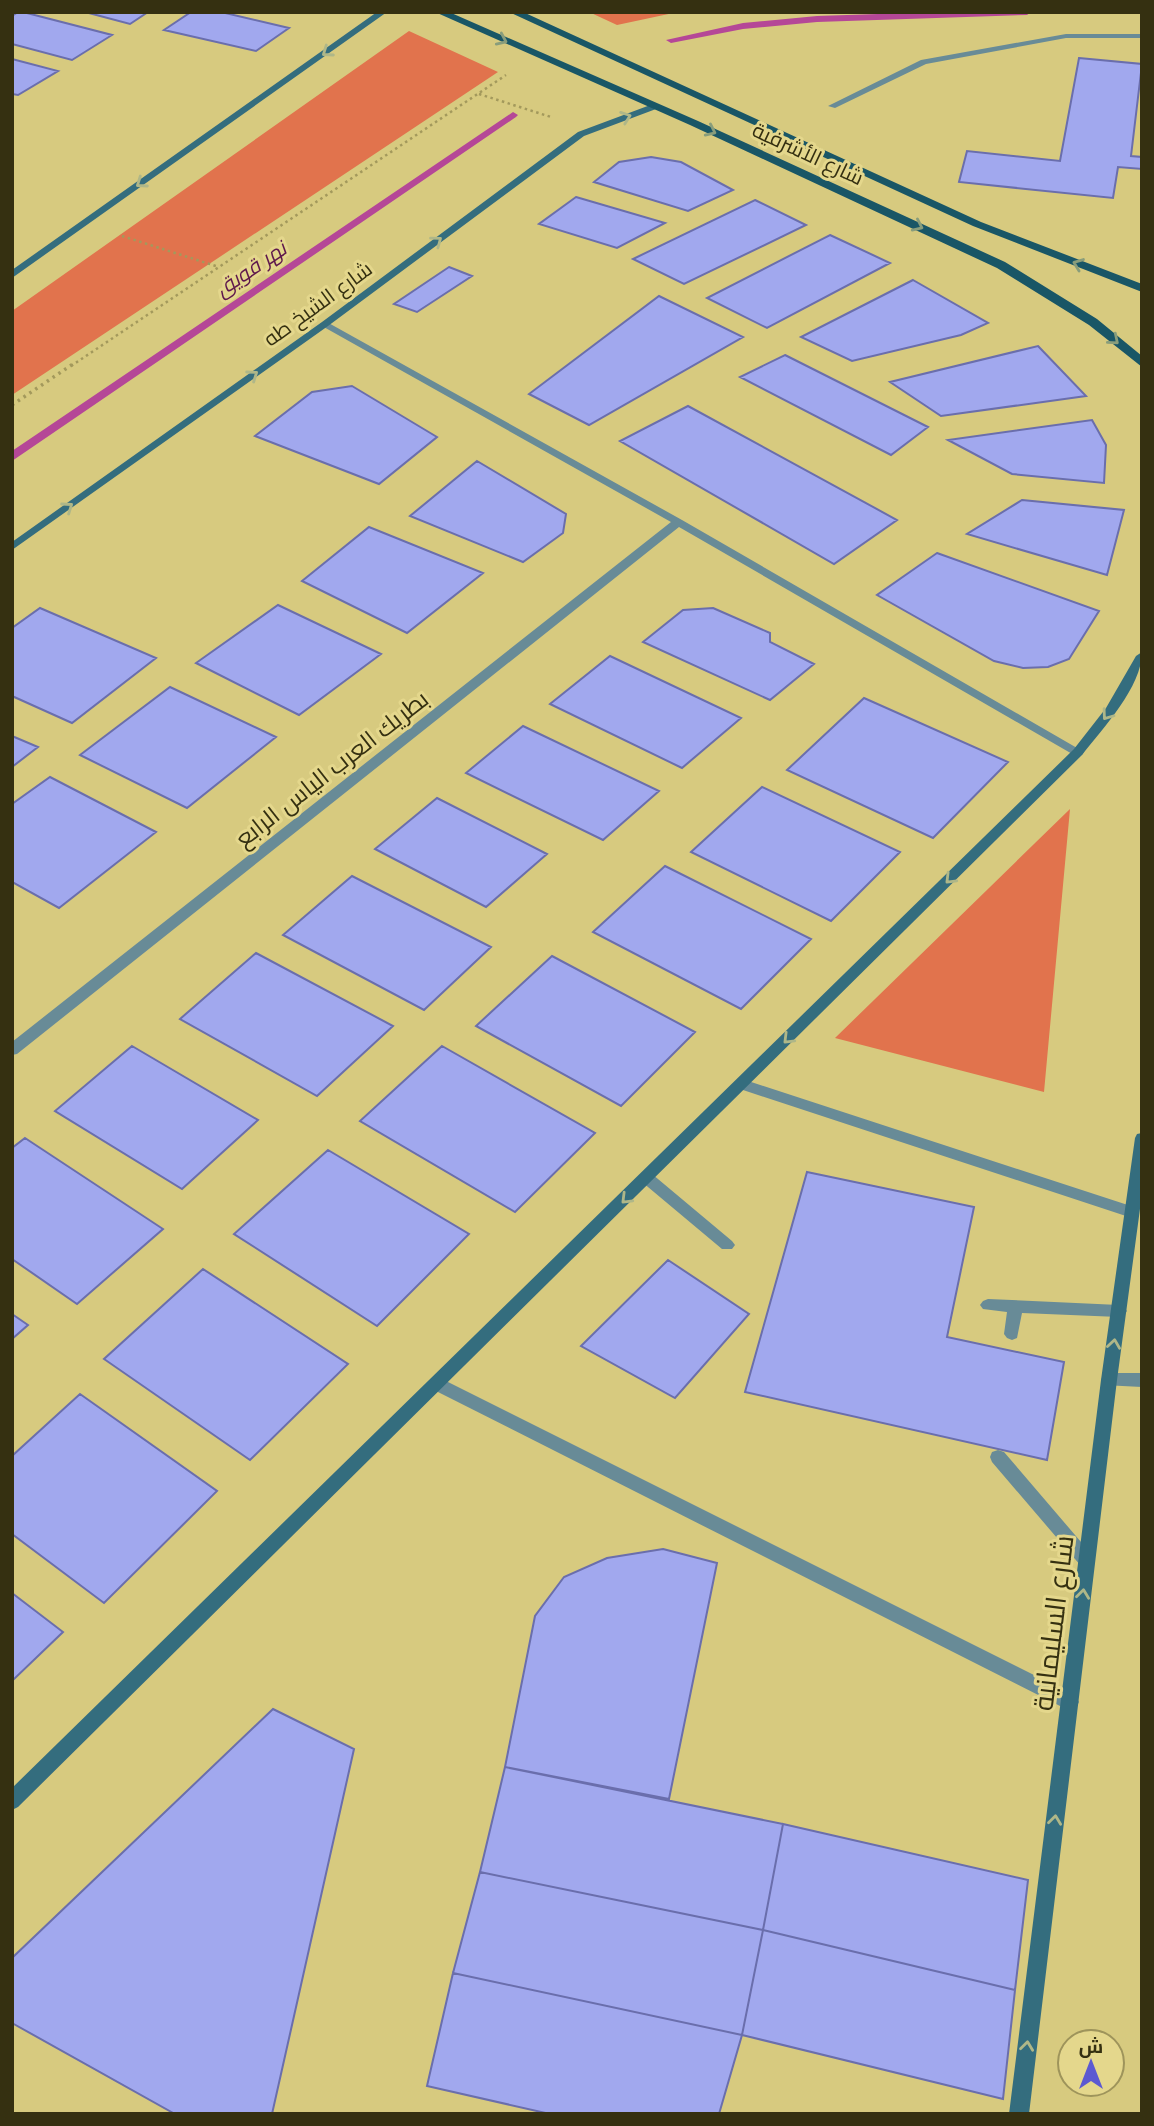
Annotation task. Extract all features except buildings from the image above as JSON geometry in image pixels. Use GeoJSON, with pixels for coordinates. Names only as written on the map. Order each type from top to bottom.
{"type":"FeatureCollection","features":[{"type":"Feature","properties":{"kind":"main road"},"geometry":{"type":"LineString","coordinates":[[12,275],[383,12]]}},
{"type":"Feature","properties":{"kind":"main road","name":"شارع الأشرفية"},"geometry":{"type":"LineString","coordinates":[[440,12],[694,123],[1001,264],[1093,322],[1142,363]]}},
{"type":"Feature","properties":{"kind":"main road","name":"شارع الأشرفية"},"geometry":{"type":"LineString","coordinates":[[514,12],[978,224],[1142,288]]}},
{"type":"Feature","properties":{"kind":"main road","name":"شارع الشيخ طه"},"geometry":{"type":"LineString","coordinates":[[12,547],[325,324],[581,134],[653,107]]}},
{"type":"Feature","properties":{"kind":"main road"},"geometry":{"type":"LineString","coordinates":[[12,1801],[1078,752],[1111,710],[1142,656]]}},
{"type":"Feature","properties":{"kind":"main road","name":"شارع السليمانية"},"geometry":{"type":"LineString","coordinates":[[1019,2114],[1109,1380],[1142,1138]]}},
{"type":"Feature","properties":{"kind":"street"},"geometry":{"type":"LineString","coordinates":[[832,106],[924,62],[1066,36],[1142,36]]}},
{"type":"Feature","properties":{"kind":"street"},"geometry":{"type":"LineString","coordinates":[[325,324],[678,522],[1078,752]]}},
{"type":"Feature","properties":{"kind":"street","name":"بطريك العرب الياس الرابع"},"geometry":{"type":"LineString","coordinates":[[12,1050],[678,522]]}},
{"type":"Feature","properties":{"kind":"street"},"geometry":{"type":"LineString","coordinates":[[742,1084],[1132,1212]]}},
{"type":"Feature","properties":{"kind":"street"},"geometry":{"type":"LineString","coordinates":[[647,1178],[727,1245]]}},
{"type":"Feature","properties":{"kind":"street"},"geometry":{"type":"LineString","coordinates":[[988,1305],[1119,1311]]}},
{"type":"Feature","properties":{"kind":"street"},"geometry":{"type":"LineString","coordinates":[[1012,1334],[1015,1307]]}},
{"type":"Feature","properties":{"kind":"street"},"geometry":{"type":"LineString","coordinates":[[1109,1380],[1142,1380]]}},
{"type":"Feature","properties":{"kind":"street"},"geometry":{"type":"LineString","coordinates":[[438,1384],[1070,1702]]}},
{"type":"Feature","properties":{"kind":"street"},"geometry":{"type":"LineString","coordinates":[[998,1457],[1087,1561]]}},
{"type":"Feature","properties":{"kind":"path"},"geometry":{"type":"LineString","coordinates":[[12,405],[536,55]]}},
{"type":"Feature","properties":{"kind":"path"},"geometry":{"type":"LineString","coordinates":[[478,94],[592,130]]}},
{"type":"Feature","properties":{"kind":"path"},"geometry":{"type":"LineString","coordinates":[[85,223],[219,267]]}},
{"type":"Feature","properties":{"kind":"shaded area"},"geometry":{"type":"Polygon","coordinates":[[[589,12],[678,12],[617,25],[589,12]]]}},
{"type":"Feature","properties":{"kind":"shaded area"},"geometry":{"type":"Polygon","coordinates":[[[409,31],[498,72],[12,395],[12,311],[409,31]]]}},
{"type":"Feature","properties":{"kind":"shaded area"},"geometry":{"type":"Polygon","coordinates":[[[1070,809],[1044,1092],[835,1038],[1070,809]]]}},
{"type":"Feature","properties":{"kind":"waterway","name":"نهر قويق"},"geometry":{"type":"LineString","coordinates":[[671,40],[743,26],[817,19],[1027,12]]}},
{"type":"Feature","properties":{"kind":"waterway","name":"نهر قويق"},"geometry":{"type":"LineString","coordinates":[[12,457],[513,115]]}}]}
